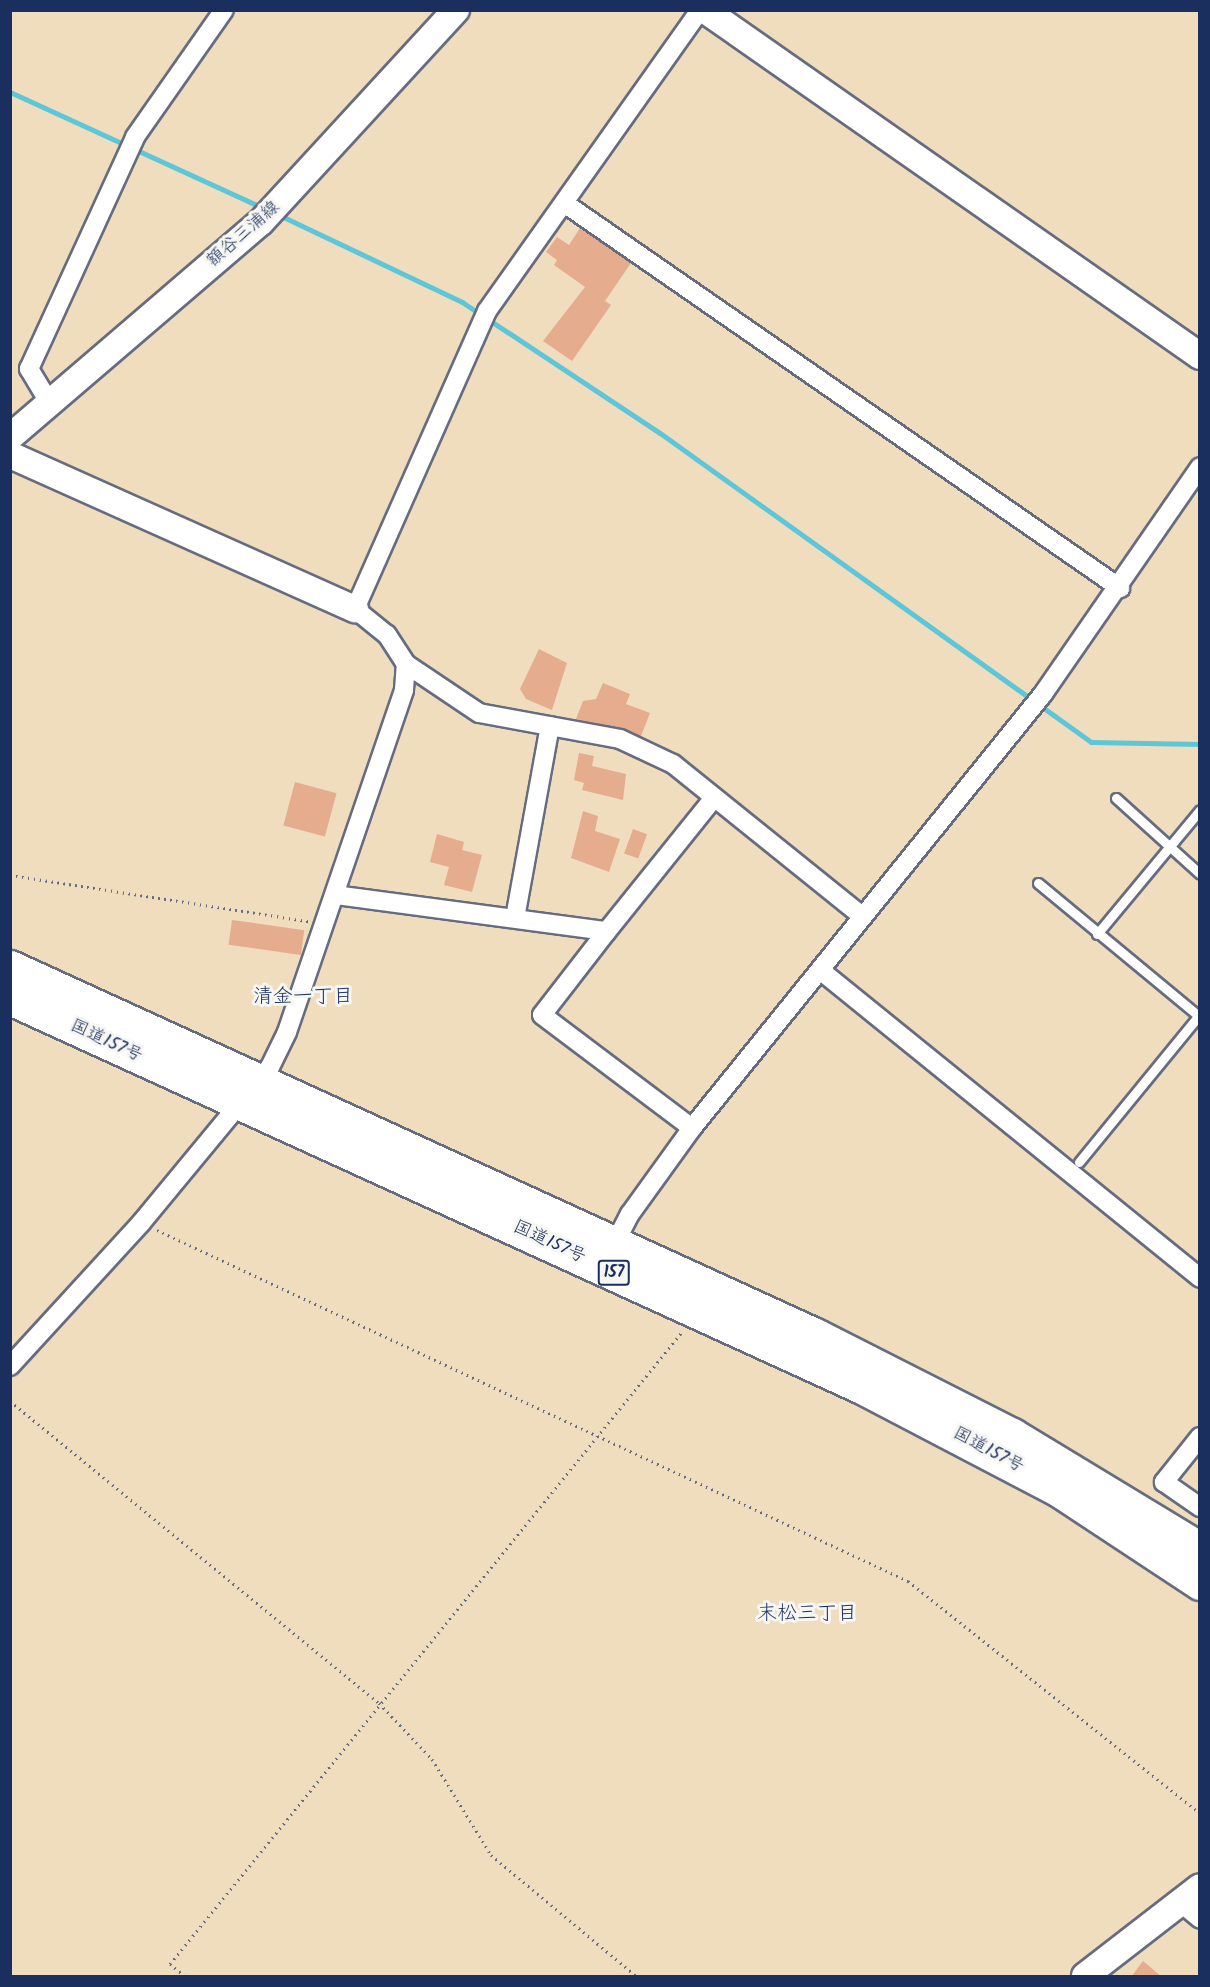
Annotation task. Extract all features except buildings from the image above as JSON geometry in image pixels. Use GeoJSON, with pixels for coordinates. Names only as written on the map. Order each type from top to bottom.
{"type":"FeatureCollection","features":[{"type":"Feature","properties":{"kind":"highway","name":"国道157号"},"geometry":{"type":"LineString","coordinates":[[10,967],[250,1092],[698,1312],[1003,1458],[1200,1583]]}},
{"type":"Feature","properties":{"kind":"highway","name":"国道157号"},"geometry":{"type":"LineString","coordinates":[[10,998],[250,1092],[614,1245],[941,1398],[1098,1483],[1200,1549]]}},
{"type":"Feature","properties":{"kind":"street"},"geometry":{"type":"LineString","coordinates":[[50,402],[29,369],[135,137],[224,10]]}},
{"type":"Feature","properties":{"kind":"street","name":"額谷三浦線"},"geometry":{"type":"LineString","coordinates":[[10,436],[261,222],[284,200],[456,10]]}},
{"type":"Feature","properties":{"kind":"street"},"geometry":{"type":"LineString","coordinates":[[355,609],[484,318],[567,205],[703,10],[1200,356]]}},
{"type":"Feature","properties":{"kind":"street"},"geometry":{"type":"LineString","coordinates":[[567,205],[1120,588]]}},
{"type":"Feature","properties":{"kind":"street"},"geometry":{"type":"LineString","coordinates":[[10,455],[355,609],[387,635],[406,663],[479,713],[620,739],[673,764],[862,916]]}},
{"type":"Feature","properties":{"kind":"street"},"geometry":{"type":"LineString","coordinates":[[614,1245],[630,1214],[692,1128],[1043,694],[1120,588],[1200,467]]}},
{"type":"Feature","properties":{"kind":"street"},"geometry":{"type":"LineString","coordinates":[[10,1366],[141,1223],[250,1092],[288,1032],[392,735],[406,663]]}},
{"type":"Feature","properties":{"kind":"street"},"geometry":{"type":"LineString","coordinates":[[514,918],[550,726]]}},
{"type":"Feature","properties":{"kind":"street"},"geometry":{"type":"LineString","coordinates":[[692,1128],[542,1015],[714,798]]}},
{"type":"Feature","properties":{"kind":"street"},"geometry":{"type":"LineString","coordinates":[[336,895],[608,931]]}},
{"type":"Feature","properties":{"kind":"street"},"geometry":{"type":"LineString","coordinates":[[820,970],[1200,1278]]}},
{"type":"Feature","properties":{"kind":"street"},"geometry":{"type":"LineString","coordinates":[[1200,1437],[1164,1482],[1200,1507]]}},
{"type":"Feature","properties":{"kind":"street"},"geometry":{"type":"LineString","coordinates":[[1085,1977],[1190,1895],[1200,1919]]}},
{"type":"Feature","properties":{"kind":"lane"},"geometry":{"type":"LineString","coordinates":[[1116,798],[1200,874]]}},
{"type":"Feature","properties":{"kind":"lane"},"geometry":{"type":"LineString","coordinates":[[1097,934],[1200,810]]}},
{"type":"Feature","properties":{"kind":"lane"},"geometry":{"type":"LineString","coordinates":[[1038,883],[1199,1016],[1079,1162]]}},
{"type":"Feature","properties":{"kind":"path"},"geometry":{"type":"LineString","coordinates":[[10,875],[326,923]]}},
{"type":"Feature","properties":{"kind":"path"},"geometry":{"type":"LineString","coordinates":[[141,1223],[908,1581],[1200,1814]]}},
{"type":"Feature","properties":{"kind":"path"},"geometry":{"type":"LineString","coordinates":[[185,1977],[170,1964],[379,1703],[698,1312]]}},
{"type":"Feature","properties":{"kind":"path"},"geometry":{"type":"LineString","coordinates":[[10,1401],[379,1703],[432,1759],[491,1855],[636,1977]]}},
{"type":"Feature","properties":{"kind":"waterway"},"geometry":{"type":"LineString","coordinates":[[10,92],[263,208]]}},
{"type":"Feature","properties":{"kind":"waterway"},"geometry":{"type":"LineString","coordinates":[[277,214],[462,302],[660,433],[1091,742],[1200,744]]}},
{"type":"Feature","properties":{"kind":"district","name":"清金一丁目"},"geometry":{"type":"Point","coordinates":[303,997]}},
{"type":"Feature","properties":{"kind":"district","name":"末松三丁目"},"geometry":{"type":"Point","coordinates":[807,1614]}}]}
